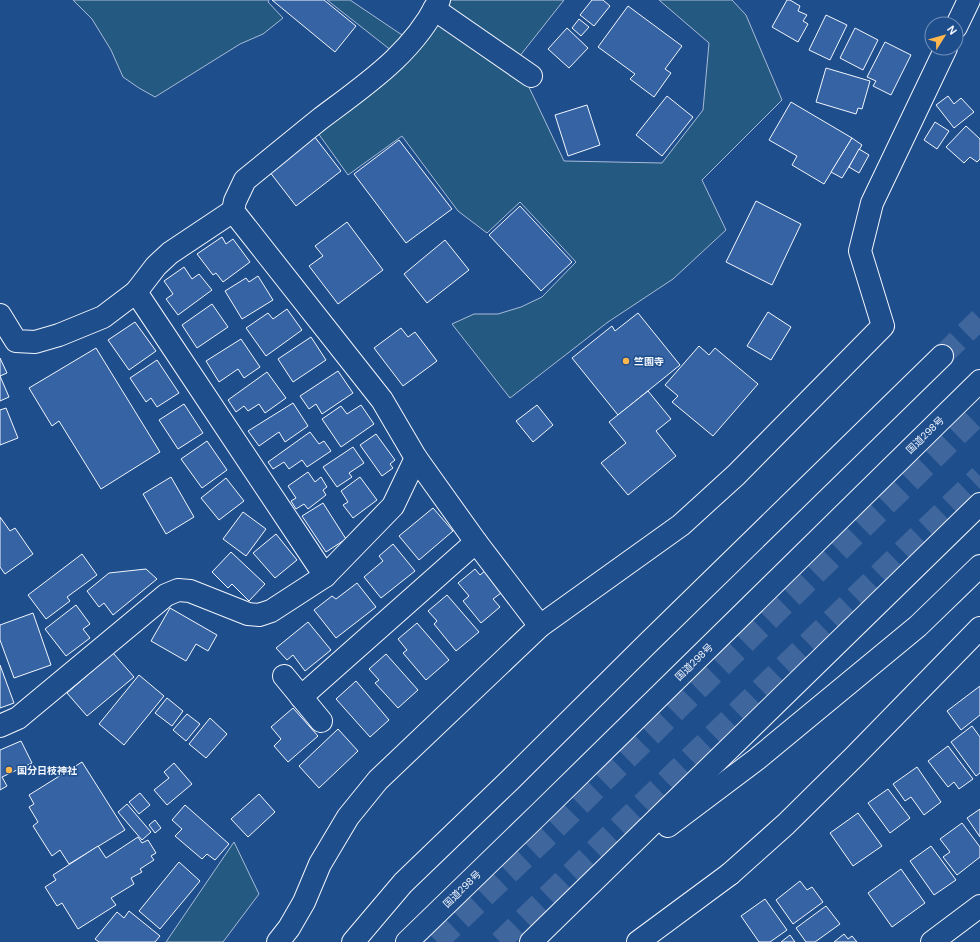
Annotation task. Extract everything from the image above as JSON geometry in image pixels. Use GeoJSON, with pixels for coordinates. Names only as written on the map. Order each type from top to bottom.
{"type":"FeatureCollection","features":[{"type":"Feature","properties":{"kind":"main road"},"geometry":{"type":"LineString","coordinates":[[961,16],[969,0]]}},
{"type":"Feature","properties":{"kind":"main road"},"geometry":{"type":"LineString","coordinates":[[0,315],[16,341],[35,342],[59,335],[103,317],[136,292],[156,266],[170,253],[233,211],[235,201],[245,180],[392,64],[412,40],[436,5],[531,76]]}},
{"type":"Feature","properties":{"kind":"main road"},"geometry":{"type":"LineString","coordinates":[[278,942],[289,928],[304,902],[320,864],[348,817],[378,780],[540,626],[681,525],[736,475],[883,326],[860,251],[872,202],[942,56]]}},
{"type":"Feature","properties":{"kind":"main road"},"geometry":{"type":"LineString","coordinates":[[233,211],[382,400],[416,458],[476,542],[540,626]]}},
{"type":"Feature","properties":{"kind":"main road"},"geometry":{"type":"LineString","coordinates":[[136,292],[325,576]]}},
{"type":"Feature","properties":{"kind":"main road"},"geometry":{"type":"LineString","coordinates":[[353,942],[403,884],[942,356]]}},
{"type":"Feature","properties":{"kind":"main road","name":"国道298号"},"geometry":{"type":"LineString","coordinates":[[407,942],[980,381]]}},
{"type":"Feature","properties":{"kind":"main road"},"geometry":{"type":"LineString","coordinates":[[0,726],[18,718],[166,595],[178,590],[190,591],[248,614],[259,614],[271,611],[325,576],[393,506],[416,458]]}},
{"type":"Feature","properties":{"kind":"main road"},"geometry":{"type":"LineString","coordinates":[[531,942],[980,504]]}},
{"type":"Feature","properties":{"kind":"main road"},"geometry":{"type":"LineString","coordinates":[[301,697],[476,542]]}},
{"type":"Feature","properties":{"kind":"main road"},"geometry":{"type":"LineString","coordinates":[[598,878],[758,759],[918,626],[980,566]]}},
{"type":"Feature","properties":{"kind":"main road"},"geometry":{"type":"LineString","coordinates":[[638,942],[730,874],[786,824],[980,628]]}},
{"type":"Feature","properties":{"kind":"main road"},"geometry":{"type":"LineString","coordinates":[[284,676],[321,721]]}},
{"type":"Feature","properties":{"kind":"main road"},"geometry":{"type":"LineString","coordinates":[[932,942],[980,906]]}},
{"type":"Feature","properties":{"kind":"shaded area"},"geometry":{"type":"Polygon","coordinates":[[[73,0],[269,0],[268,2],[283,18],[263,34],[240,44],[155,97],[123,77],[111,50],[92,19],[73,0]]]}},
{"type":"Feature","properties":{"kind":"shaded area"},"geometry":{"type":"Polygon","coordinates":[[[327,0],[350,0],[405,37],[392,51],[327,0]]]}},
{"type":"Feature","properties":{"kind":"shaded area"},"geometry":{"type":"Polygon","coordinates":[[[447,0],[564,0],[519,57],[444,7],[447,0]]]}},
{"type":"Feature","properties":{"kind":"shaded area"},"geometry":{"type":"Polygon","coordinates":[[[659,0],[732,0],[746,15],[782,100],[702,180],[726,230],[673,279],[608,322],[510,398],[452,324],[474,314],[498,314],[521,307],[542,297],[576,262],[520,202],[487,233],[458,211],[402,136],[348,175],[318,133],[434,18],[527,83],[564,161],[662,163],[703,110],[709,43],[659,0]]]}},
{"type":"Feature","properties":{"kind":"shaded area"},"geometry":{"type":"Polygon","coordinates":[[[234,842],[259,894],[223,942],[166,942],[234,842]]]}},
{"type":"Feature","properties":{"kind":"building"},"geometry":{"type":"Polygon","coordinates":[[[272,0],[324,0],[356,26],[335,52],[272,0]]]}},
{"type":"Feature","properties":{"kind":"building"},"geometry":{"type":"Polygon","coordinates":[[[592,0],[603,0],[610,6],[594,26],[580,15],[592,0]]]}},
{"type":"Feature","properties":{"kind":"building"},"geometry":{"type":"Polygon","coordinates":[[[787,0],[790,0],[800,6],[798,11],[807,15],[803,21],[808,24],[798,42],[772,27],[787,0]]]}},
{"type":"Feature","properties":{"kind":"building"},"geometry":{"type":"Polygon","coordinates":[[[628,6],[682,46],[665,69],[671,73],[654,97],[630,79],[635,74],[598,47],[628,6]]]}},
{"type":"Feature","properties":{"kind":"building"},"geometry":{"type":"Polygon","coordinates":[[[826,15],[847,25],[830,60],[809,50],[826,15]]]}},
{"type":"Feature","properties":{"kind":"building"},"geometry":{"type":"Polygon","coordinates":[[[579,19],[589,27],[581,36],[572,28],[579,19]]]}},
{"type":"Feature","properties":{"kind":"building"},"geometry":{"type":"Polygon","coordinates":[[[567,28],[588,48],[569,68],[548,49],[567,28]]]}},
{"type":"Feature","properties":{"kind":"building"},"geometry":{"type":"Polygon","coordinates":[[[855,28],[878,40],[863,70],[840,58],[855,28]]]}},
{"type":"Feature","properties":{"kind":"building"},"geometry":{"type":"Polygon","coordinates":[[[885,42],[911,55],[891,95],[873,86],[876,81],[867,77],[885,42]]]}},
{"type":"Feature","properties":{"kind":"building"},"geometry":{"type":"Polygon","coordinates":[[[826,68],[870,81],[862,109],[858,108],[856,114],[816,102],[826,68]]]}},
{"type":"Feature","properties":{"kind":"building"},"geometry":{"type":"Polygon","coordinates":[[[667,96],[693,117],[662,156],[636,135],[667,96]]]}},
{"type":"Feature","properties":{"kind":"building"},"geometry":{"type":"Polygon","coordinates":[[[948,96],[954,104],[961,98],[974,112],[954,128],[936,105],[948,96]]]}},
{"type":"Feature","properties":{"kind":"building"},"geometry":{"type":"Polygon","coordinates":[[[791,102],[852,138],[824,184],[792,165],[797,156],[769,140],[791,102]]]}},
{"type":"Feature","properties":{"kind":"building"},"geometry":{"type":"Polygon","coordinates":[[[587,105],[600,145],[568,156],[555,115],[587,105]]]}},
{"type":"Feature","properties":{"kind":"building"},"geometry":{"type":"Polygon","coordinates":[[[935,122],[949,131],[937,149],[924,140],[935,122]]]}},
{"type":"Feature","properties":{"kind":"building"},"geometry":{"type":"Polygon","coordinates":[[[966,126],[980,139],[980,159],[977,162],[970,157],[964,163],[946,147],[966,126]]]}},
{"type":"Feature","properties":{"kind":"building"},"geometry":{"type":"Polygon","coordinates":[[[314,136],[341,171],[296,206],[269,171],[314,136]]]}},
{"type":"Feature","properties":{"kind":"building"},"geometry":{"type":"Polygon","coordinates":[[[852,138],[862,145],[842,178],[831,172],[852,138]]]}},
{"type":"Feature","properties":{"kind":"building"},"geometry":{"type":"Polygon","coordinates":[[[399,140],[452,209],[406,243],[354,174],[399,140]]]}},
{"type":"Feature","properties":{"kind":"building"},"geometry":{"type":"Polygon","coordinates":[[[859,149],[869,155],[859,173],[849,167],[859,149]]]}},
{"type":"Feature","properties":{"kind":"building"},"geometry":{"type":"Polygon","coordinates":[[[756,201],[801,224],[772,285],[726,262],[756,201]]]}},
{"type":"Feature","properties":{"kind":"building"},"geometry":{"type":"Polygon","coordinates":[[[520,206],[572,262],[541,291],[489,235],[520,206]]]}},
{"type":"Feature","properties":{"kind":"building"},"geometry":{"type":"Polygon","coordinates":[[[347,222],[383,270],[338,304],[309,266],[323,256],[315,246],[347,222]]]}},
{"type":"Feature","properties":{"kind":"building"},"geometry":{"type":"Polygon","coordinates":[[[222,237],[226,244],[233,239],[250,262],[223,282],[216,273],[213,275],[197,254],[222,237]]]}},
{"type":"Feature","properties":{"kind":"building"},"geometry":{"type":"Polygon","coordinates":[[[445,240],[469,270],[427,303],[404,274],[445,240]]]}},
{"type":"Feature","properties":{"kind":"building"},"geometry":{"type":"Polygon","coordinates":[[[184,267],[192,279],[199,274],[212,290],[178,315],[166,299],[173,294],[164,281],[184,267]]]}},
{"type":"Feature","properties":{"kind":"building"},"geometry":{"type":"Polygon","coordinates":[[[258,276],[273,300],[242,319],[225,291],[246,278],[249,282],[258,276]]]}},
{"type":"Feature","properties":{"kind":"building"},"geometry":{"type":"Polygon","coordinates":[[[212,304],[228,327],[197,348],[182,325],[212,304]]]}},
{"type":"Feature","properties":{"kind":"building"},"geometry":{"type":"Polygon","coordinates":[[[287,309],[302,330],[266,356],[246,328],[268,313],[273,319],[287,309]]]}},
{"type":"Feature","properties":{"kind":"building"},"geometry":{"type":"Polygon","coordinates":[[[768,312],[791,327],[771,360],[747,346],[768,312]]]}},
{"type":"Feature","properties":{"kind":"building","name":"竺園寺"},"geometry":{"type":"Polygon","coordinates":[[[638,313],[680,365],[618,415],[572,358],[612,326],[615,331],[638,313]]]}},
{"type":"Feature","properties":{"kind":"building"},"geometry":{"type":"Polygon","coordinates":[[[135,322],[156,351],[129,370],[108,340],[135,322]]]}},
{"type":"Feature","properties":{"kind":"building"},"geometry":{"type":"Polygon","coordinates":[[[401,328],[408,337],[415,332],[437,361],[403,386],[374,348],[401,328]]]}},
{"type":"Feature","properties":{"kind":"building"},"geometry":{"type":"Polygon","coordinates":[[[311,337],[326,360],[293,382],[278,359],[311,337]]]}},
{"type":"Feature","properties":{"kind":"building"},"geometry":{"type":"Polygon","coordinates":[[[241,339],[260,367],[244,378],[238,369],[219,382],[206,361],[241,339]]]}},
{"type":"Feature","properties":{"kind":"building"},"geometry":{"type":"Polygon","coordinates":[[[699,346],[709,355],[715,348],[758,384],[713,436],[672,402],[678,396],[665,385],[699,346]]]}},
{"type":"Feature","properties":{"kind":"building"},"geometry":{"type":"Polygon","coordinates":[[[96,348],[160,452],[101,489],[59,421],[52,426],[29,388],[96,348]]]}},
{"type":"Feature","properties":{"kind":"building"},"geometry":{"type":"Polygon","coordinates":[[[0,358],[7,373],[0,376],[0,358]]]}},
{"type":"Feature","properties":{"kind":"building"},"geometry":{"type":"Polygon","coordinates":[[[157,360],[179,393],[157,407],[151,398],[146,402],[130,378],[157,360]]]}},
{"type":"Feature","properties":{"kind":"building"},"geometry":{"type":"Polygon","coordinates":[[[338,371],[353,393],[322,414],[316,404],[309,409],[300,396],[338,371]]]}},
{"type":"Feature","properties":{"kind":"building"},"geometry":{"type":"Polygon","coordinates":[[[267,372],[286,398],[265,413],[259,404],[248,411],[244,406],[236,412],[228,400],[267,372]]]}},
{"type":"Feature","properties":{"kind":"building"},"geometry":{"type":"Polygon","coordinates":[[[0,376],[9,397],[0,401],[0,376]]]}},
{"type":"Feature","properties":{"kind":"building"},"geometry":{"type":"Polygon","coordinates":[[[648,391],[671,419],[656,431],[676,456],[628,495],[601,463],[626,443],[609,422],[648,391]]]}},
{"type":"Feature","properties":{"kind":"building"},"geometry":{"type":"Polygon","coordinates":[[[293,403],[308,426],[285,442],[279,432],[259,446],[248,431],[293,403]]]}},
{"type":"Feature","properties":{"kind":"building"},"geometry":{"type":"Polygon","coordinates":[[[184,404],[203,433],[178,449],[159,420],[184,404]]]}},
{"type":"Feature","properties":{"kind":"building"},"geometry":{"type":"Polygon","coordinates":[[[361,405],[374,424],[341,447],[322,419],[341,406],[347,414],[361,405]]]}},
{"type":"Feature","properties":{"kind":"building"},"geometry":{"type":"Polygon","coordinates":[[[537,405],[553,425],[533,442],[516,421],[537,405]]]}},
{"type":"Feature","properties":{"kind":"building"},"geometry":{"type":"Polygon","coordinates":[[[6,408],[18,438],[0,445],[0,410],[6,408]]]}},
{"type":"Feature","properties":{"kind":"building"},"geometry":{"type":"Polygon","coordinates":[[[310,432],[319,444],[324,441],[331,451],[307,467],[302,460],[289,469],[284,462],[273,469],[268,462],[310,432]]]}},
{"type":"Feature","properties":{"kind":"building"},"geometry":{"type":"Polygon","coordinates":[[[376,434],[395,460],[390,464],[393,468],[382,476],[360,445],[376,434]]]}},
{"type":"Feature","properties":{"kind":"building"},"geometry":{"type":"Polygon","coordinates":[[[207,441],[227,470],[202,488],[181,459],[207,441]]]}},
{"type":"Feature","properties":{"kind":"building"},"geometry":{"type":"Polygon","coordinates":[[[353,447],[364,463],[349,473],[352,477],[337,487],[323,467],[353,447]]]}},
{"type":"Feature","properties":{"kind":"building"},"geometry":{"type":"Polygon","coordinates":[[[308,472],[315,482],[321,477],[327,487],[323,490],[326,495],[308,509],[304,504],[296,509],[291,501],[296,498],[288,486],[308,472]]]}},
{"type":"Feature","properties":{"kind":"building"},"geometry":{"type":"Polygon","coordinates":[[[171,477],[194,517],[166,534],[143,494],[171,477]]]}},
{"type":"Feature","properties":{"kind":"building"},"geometry":{"type":"Polygon","coordinates":[[[360,477],[377,500],[353,518],[343,505],[348,502],[341,491],[360,477]]]}},
{"type":"Feature","properties":{"kind":"building"},"geometry":{"type":"Polygon","coordinates":[[[226,478],[244,501],[219,520],[201,498],[226,478]]]}},
{"type":"Feature","properties":{"kind":"building"},"geometry":{"type":"Polygon","coordinates":[[[323,503],[346,539],[326,552],[302,516],[323,503]]]}},
{"type":"Feature","properties":{"kind":"building"},"geometry":{"type":"Polygon","coordinates":[[[433,508],[453,531],[419,560],[399,536],[433,508]]]}},
{"type":"Feature","properties":{"kind":"building"},"geometry":{"type":"Polygon","coordinates":[[[243,512],[266,529],[246,556],[223,539],[243,512]]]}},
{"type":"Feature","properties":{"kind":"building"},"geometry":{"type":"Polygon","coordinates":[[[0,517],[10,531],[15,528],[33,554],[5,574],[0,567],[0,517]]]}},
{"type":"Feature","properties":{"kind":"building"},"geometry":{"type":"Polygon","coordinates":[[[276,534],[297,560],[275,578],[253,553],[276,534]]]}},
{"type":"Feature","properties":{"kind":"building"},"geometry":{"type":"Polygon","coordinates":[[[393,544],[415,571],[381,598],[364,577],[383,561],[379,556],[393,544]]]}},
{"type":"Feature","properties":{"kind":"building"},"geometry":{"type":"Polygon","coordinates":[[[231,552],[265,584],[249,601],[232,584],[228,588],[212,572],[231,552]]]}},
{"type":"Feature","properties":{"kind":"building"},"geometry":{"type":"Polygon","coordinates":[[[82,554],[97,575],[67,597],[70,601],[46,619],[28,595],[82,554]]]}},
{"type":"Feature","properties":{"kind":"building"},"geometry":{"type":"Polygon","coordinates":[[[146,569],[157,579],[113,615],[104,603],[99,607],[87,591],[109,573],[146,569]]]}},
{"type":"Feature","properties":{"kind":"building"},"geometry":{"type":"Polygon","coordinates":[[[475,569],[480,575],[485,571],[501,593],[493,599],[500,607],[481,623],[463,601],[469,596],[458,583],[475,569]]]}},
{"type":"Feature","properties":{"kind":"building"},"geometry":{"type":"Polygon","coordinates":[[[357,583],[376,607],[336,638],[314,610],[332,596],[336,599],[357,583]]]}},
{"type":"Feature","properties":{"kind":"building"},"geometry":{"type":"Polygon","coordinates":[[[447,595],[479,632],[456,651],[434,624],[437,621],[428,611],[447,595]]]}},
{"type":"Feature","properties":{"kind":"building"},"geometry":{"type":"Polygon","coordinates":[[[76,605],[90,624],[83,629],[90,638],[66,656],[45,629],[76,605]]]}},
{"type":"Feature","properties":{"kind":"building"},"geometry":{"type":"Polygon","coordinates":[[[170,608],[217,635],[208,651],[196,644],[186,661],[151,641],[170,608]]]}},
{"type":"Feature","properties":{"kind":"building"},"geometry":{"type":"Polygon","coordinates":[[[33,613],[51,665],[14,678],[0,640],[0,625],[33,613]]]}},
{"type":"Feature","properties":{"kind":"building"},"geometry":{"type":"Polygon","coordinates":[[[308,622],[331,650],[305,671],[293,655],[287,660],[276,648],[308,622]]]}},
{"type":"Feature","properties":{"kind":"building"},"geometry":{"type":"Polygon","coordinates":[[[417,623],[449,660],[426,680],[403,653],[407,650],[398,639],[417,623]]]}},
{"type":"Feature","properties":{"kind":"building"},"geometry":{"type":"Polygon","coordinates":[[[113,653],[134,677],[87,716],[67,693],[113,653]]]}},
{"type":"Feature","properties":{"kind":"building"},"geometry":{"type":"Polygon","coordinates":[[[386,654],[418,690],[398,708],[375,683],[379,680],[369,669],[386,654]]]}},
{"type":"Feature","properties":{"kind":"building"},"geometry":{"type":"Polygon","coordinates":[[[0,665],[14,703],[0,708],[0,665]]]}},
{"type":"Feature","properties":{"kind":"building"},"geometry":{"type":"Polygon","coordinates":[[[139,675],[164,696],[124,745],[99,724],[139,675]]]}},
{"type":"Feature","properties":{"kind":"building"},"geometry":{"type":"Polygon","coordinates":[[[356,681],[389,720],[370,737],[336,699],[356,681]]]}},
{"type":"Feature","properties":{"kind":"building"},"geometry":{"type":"Polygon","coordinates":[[[980,686],[980,715],[961,730],[947,711],[980,686]]]}},
{"type":"Feature","properties":{"kind":"building"},"geometry":{"type":"Polygon","coordinates":[[[167,698],[183,711],[172,726],[155,713],[167,698]]]}},
{"type":"Feature","properties":{"kind":"building"},"geometry":{"type":"Polygon","coordinates":[[[293,708],[318,736],[288,762],[274,746],[281,739],[271,727],[293,708]]]}},
{"type":"Feature","properties":{"kind":"building"},"geometry":{"type":"Polygon","coordinates":[[[187,714],[200,724],[186,741],[173,730],[187,714]]]}},
{"type":"Feature","properties":{"kind":"building"},"geometry":{"type":"Polygon","coordinates":[[[210,718],[227,734],[206,758],[189,744],[210,718]]]}},
{"type":"Feature","properties":{"kind":"building"},"geometry":{"type":"Polygon","coordinates":[[[972,726],[980,737],[980,773],[976,776],[951,742],[972,726]]]}},
{"type":"Feature","properties":{"kind":"building"},"geometry":{"type":"Polygon","coordinates":[[[338,729],[358,751],[319,788],[299,766],[338,729]]]}},
{"type":"Feature","properties":{"kind":"building","name":"国分日枝神社"},"geometry":{"type":"Polygon","coordinates":[[[21,741],[32,763],[2,777],[7,786],[0,790],[0,750],[21,741]]]}},
{"type":"Feature","properties":{"kind":"building"},"geometry":{"type":"Polygon","coordinates":[[[948,746],[973,779],[959,789],[954,782],[948,787],[928,761],[948,746]]]}},
{"type":"Feature","properties":{"kind":"building"},"geometry":{"type":"Polygon","coordinates":[[[82,762],[125,830],[69,864],[60,850],[52,856],[33,826],[38,822],[29,807],[34,804],[29,795],[82,762]]]}},
{"type":"Feature","properties":{"kind":"building"},"geometry":{"type":"Polygon","coordinates":[[[174,763],[192,784],[167,805],[154,790],[169,778],[164,772],[174,763]]]}},
{"type":"Feature","properties":{"kind":"building"},"geometry":{"type":"Polygon","coordinates":[[[917,767],[941,802],[924,815],[911,797],[905,801],[893,784],[917,767]]]}},
{"type":"Feature","properties":{"kind":"building"},"geometry":{"type":"Polygon","coordinates":[[[888,789],[910,818],[890,833],[868,803],[888,789]]]}},
{"type":"Feature","properties":{"kind":"building"},"geometry":{"type":"Polygon","coordinates":[[[140,793],[150,805],[139,814],[129,802],[140,793]]]}},
{"type":"Feature","properties":{"kind":"building"},"geometry":{"type":"Polygon","coordinates":[[[259,794],[275,812],[248,837],[231,819],[259,794]]]}},
{"type":"Feature","properties":{"kind":"building"},"geometry":{"type":"Polygon","coordinates":[[[127,804],[151,832],[142,840],[118,812],[127,804]]]}},
{"type":"Feature","properties":{"kind":"building"},"geometry":{"type":"Polygon","coordinates":[[[185,805],[229,844],[215,860],[207,854],[202,859],[175,836],[182,829],[172,820],[185,805]]]}},
{"type":"Feature","properties":{"kind":"building"},"geometry":{"type":"Polygon","coordinates":[[[980,809],[980,837],[967,818],[980,809]]]}},
{"type":"Feature","properties":{"kind":"building"},"geometry":{"type":"Polygon","coordinates":[[[858,813],[882,846],[853,866],[830,833],[858,813]]]}},
{"type":"Feature","properties":{"kind":"building"},"geometry":{"type":"Polygon","coordinates":[[[155,820],[161,828],[155,833],[149,825],[155,820]]]}},
{"type":"Feature","properties":{"kind":"building"},"geometry":{"type":"Polygon","coordinates":[[[962,823],[980,847],[980,857],[957,875],[943,857],[950,852],[940,839],[962,823]]]}},
{"type":"Feature","properties":{"kind":"building"},"geometry":{"type":"Polygon","coordinates":[[[138,837],[142,843],[148,840],[156,853],[151,856],[154,860],[140,869],[142,872],[131,878],[134,884],[111,898],[116,905],[78,929],[62,903],[57,906],[45,887],[56,880],[53,875],[98,846],[106,858],[138,837]]]}},
{"type":"Feature","properties":{"kind":"building"},"geometry":{"type":"Polygon","coordinates":[[[931,846],[956,880],[934,895],[910,861],[931,846]]]}},
{"type":"Feature","properties":{"kind":"building"},"geometry":{"type":"Polygon","coordinates":[[[179,862],[200,881],[160,929],[139,911],[179,862]]]}},
{"type":"Feature","properties":{"kind":"building"},"geometry":{"type":"Polygon","coordinates":[[[901,869],[925,903],[892,927],[868,893],[901,869]]]}},
{"type":"Feature","properties":{"kind":"building"},"geometry":{"type":"Polygon","coordinates":[[[800,881],[807,890],[812,887],[823,902],[793,924],[776,900],[800,881]]]}},
{"type":"Feature","properties":{"kind":"building"},"geometry":{"type":"Polygon","coordinates":[[[765,899],[787,930],[770,942],[759,942],[741,916],[765,899]]]}},
{"type":"Feature","properties":{"kind":"building"},"geometry":{"type":"Polygon","coordinates":[[[826,906],[840,924],[815,942],[806,942],[796,928],[826,906]]]}},
{"type":"Feature","properties":{"kind":"building"},"geometry":{"type":"Polygon","coordinates":[[[129,911],[160,936],[155,942],[99,942],[95,939],[117,912],[124,918],[129,911]]]}},
{"type":"Feature","properties":{"kind":"building"},"geometry":{"type":"Polygon","coordinates":[[[844,934],[848,939],[852,936],[857,942],[834,942],[844,934]]]}},
{"type":"Feature","properties":{"kind":"building"},"geometry":{"type":"Polygon","coordinates":[[[790,935],[795,942],[781,942],[790,935]]]}},
{"type":"Feature","properties":{"kind":"tunnel"},"geometry":{"type":"LineString","coordinates":[[942,356],[980,319]]}},
{"type":"Feature","properties":{"kind":"tunnel"},"geometry":{"type":"LineString","coordinates":[[437,942],[554,830],[980,413]]}},
{"type":"Feature","properties":{"kind":"tunnel"},"geometry":{"type":"LineString","coordinates":[[500,942],[980,476]]}},
{"type":"Feature","properties":{"kind":"place","name":"竺園寺"},"geometry":{"type":"Point","coordinates":[626,361]}},
{"type":"Feature","properties":{"kind":"place","name":"国分日枝神社"},"geometry":{"type":"Point","coordinates":[9,770]}}]}
